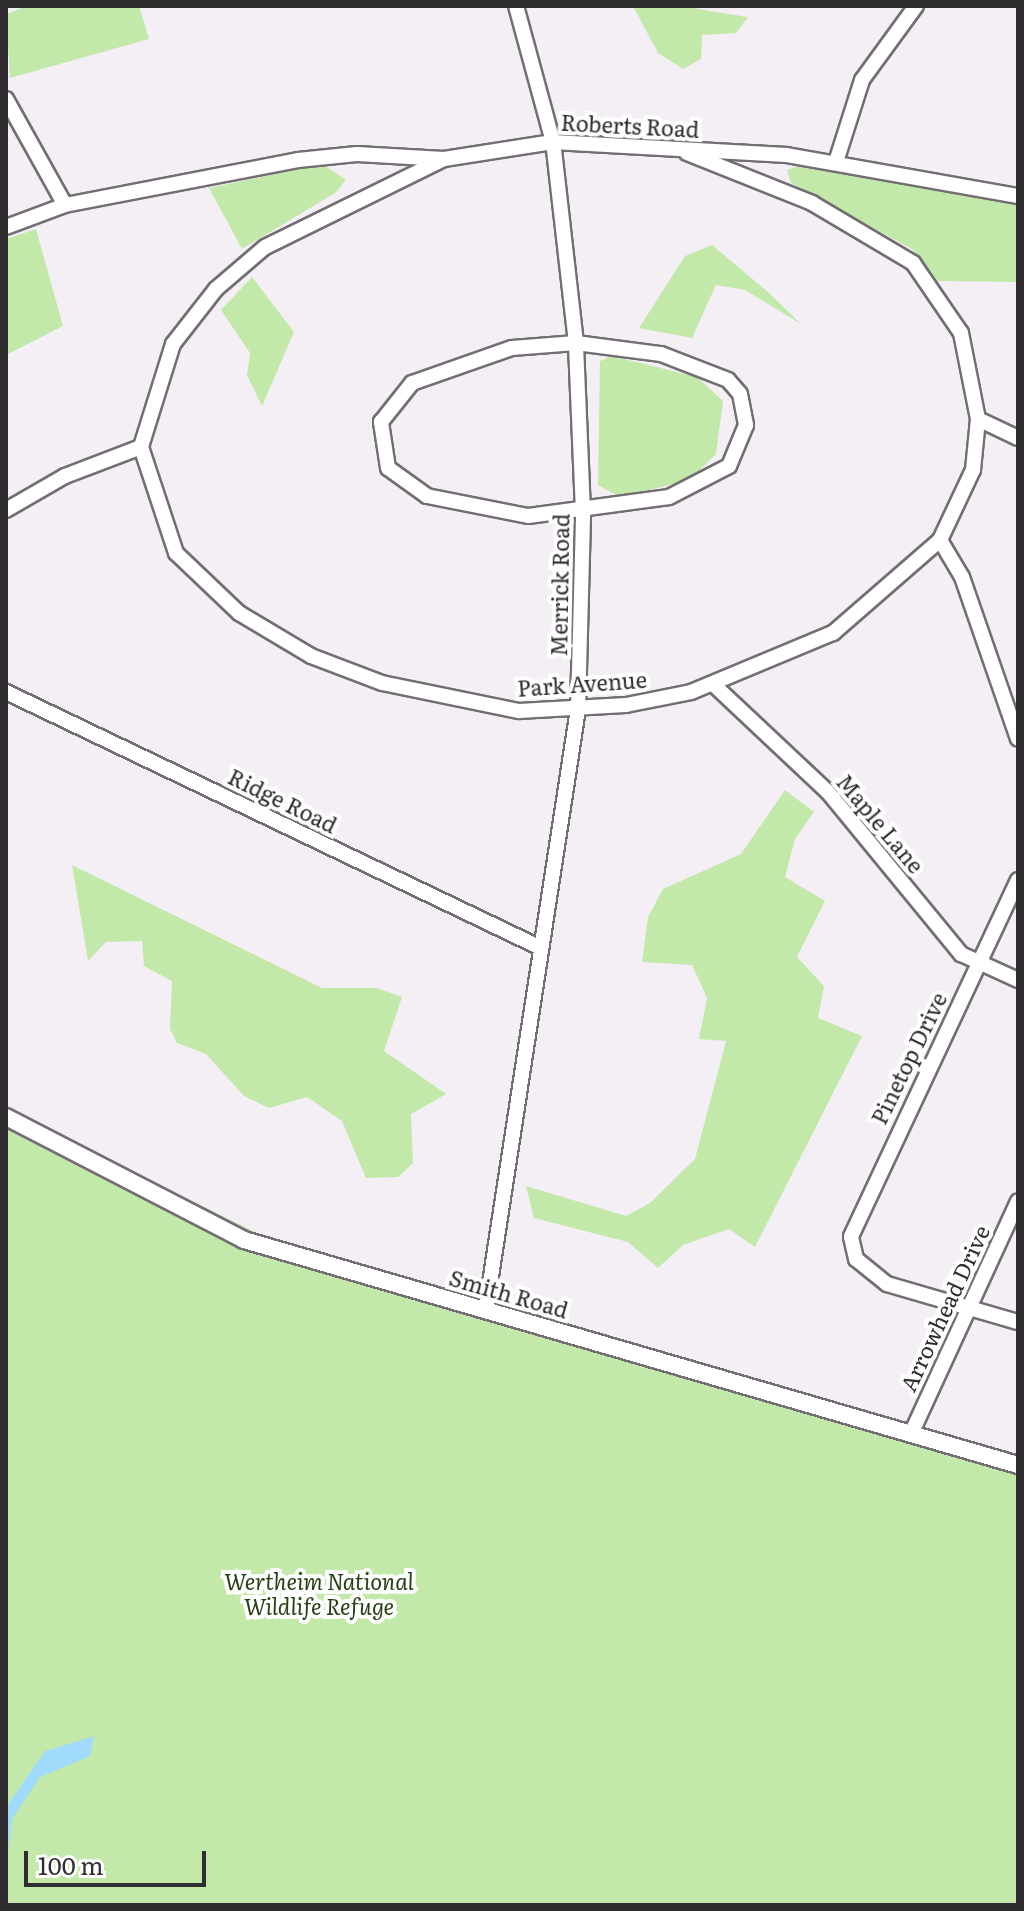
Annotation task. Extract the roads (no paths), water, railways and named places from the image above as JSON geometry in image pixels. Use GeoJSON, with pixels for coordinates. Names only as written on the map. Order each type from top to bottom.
{"type":"FeatureCollection","features":[{"type":"Feature","properties":{"kind":"street","name":"Merrick Road"},"geometry":{"type":"LineString","coordinates":[[486,1309],[578,709],[583,512],[576,343],[553,142],[516,6]]}},
{"type":"Feature","properties":{"kind":"street"},"geometry":{"type":"LineString","coordinates":[[836,162],[862,80],[916,6]]}},
{"type":"Feature","properties":{"kind":"street"},"geometry":{"type":"LineString","coordinates":[[6,99],[65,205]]}},
{"type":"Feature","properties":{"kind":"street","name":"Roberts Road"},"geometry":{"type":"LineString","coordinates":[[6,227],[65,205],[298,160],[357,154],[444,159],[553,142],[836,162],[1018,196]]}},
{"type":"Feature","properties":{"kind":"street","name":"Park Avenue"},"geometry":{"type":"LineString","coordinates":[[141,447],[176,553],[272,635],[339,668],[447,702],[578,709],[714,685],[833,633],[940,540],[973,470],[978,419],[961,333],[913,263],[812,203],[687,153]]}},
{"type":"Feature","properties":{"kind":"street"},"geometry":{"type":"LineString","coordinates":[[6,510],[65,476],[141,447],[173,344],[216,289],[265,247],[444,159]]}},
{"type":"Feature","properties":{"kind":"street"},"geometry":{"type":"LineString","coordinates":[[576,343],[661,354],[710,371],[740,394],[746,425],[735,458],[709,481],[669,497],[583,512],[515,514],[427,496],[388,468],[380,447],[391,402],[412,383],[512,348],[576,343]]}},
{"type":"Feature","properties":{"kind":"street"},"geometry":{"type":"LineString","coordinates":[[978,419],[1018,438]]}},
{"type":"Feature","properties":{"kind":"street"},"geometry":{"type":"LineString","coordinates":[[940,540],[962,577],[1018,739]]}},
{"type":"Feature","properties":{"kind":"street","name":"Maple Lane"},"geometry":{"type":"LineString","coordinates":[[714,685],[828,792],[961,954],[1018,980]]}},
{"type":"Feature","properties":{"kind":"street","name":"Ridge Road"},"geometry":{"type":"LineString","coordinates":[[6,692],[541,948]]}},
{"type":"Feature","properties":{"kind":"street","name":"Pinetop Drive"},"geometry":{"type":"LineString","coordinates":[[968,1308],[887,1284],[856,1259],[851,1237],[861,1202],[1018,880]]}},
{"type":"Feature","properties":{"kind":"street","name":"Smith Road"},"geometry":{"type":"LineString","coordinates":[[6,1117],[244,1240],[1018,1465]]}},
{"type":"Feature","properties":{"kind":"street","name":"Arrowhead Drive"},"geometry":{"type":"LineString","coordinates":[[911,1434],[1018,1201]]}},
{"type":"Feature","properties":{"kind":"street"},"geometry":{"type":"LineString","coordinates":[[968,1308],[1018,1322]]}},
{"type":"Feature","properties":{"kind":"water"},"geometry":{"type":"Polygon","coordinates":[[[94,1736],[90,1756],[40,1777],[12,1819],[6,1867],[6,1808],[45,1751],[94,1736]]]}},
{"type":"Feature","properties":{"kind":"park label","name":"Wertheim National Wildlife Refuge"},"geometry":{"type":"Point","coordinates":[319,1592]}}]}
